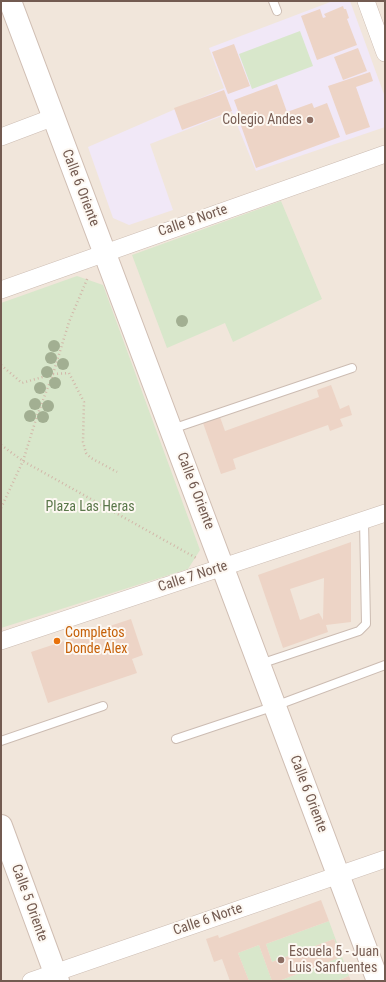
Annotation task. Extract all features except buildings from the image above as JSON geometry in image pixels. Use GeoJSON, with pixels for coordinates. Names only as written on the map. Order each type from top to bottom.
{"type":"FeatureCollection","features":[{"type":"Feature","properties":{"kind":"main road","name":"Calle 6 Oriente"},"geometry":{"type":"LineString","coordinates":[[10,1],[171,429],[220,568],[260,664],[338,874],[373,974]]}},
{"type":"Feature","properties":{"kind":"main road","name":"Calle 5 Oriente"},"geometry":{"type":"LineString","coordinates":[[1,826],[56,977]]}},
{"type":"Feature","properties":{"kind":"street"},"geometry":{"type":"LineString","coordinates":[[366,1],[385,53]]}},
{"type":"Feature","properties":{"kind":"street"},"geometry":{"type":"LineString","coordinates":[[1,137],[54,117]]}},
{"type":"Feature","properties":{"kind":"street","name":"Calle 8 Norte"},"geometry":{"type":"LineString","coordinates":[[1,290],[385,154]]}},
{"type":"Feature","properties":{"kind":"street","name":"Calle 7 Norte"},"geometry":{"type":"LineString","coordinates":[[1,641],[385,513]]}},
{"type":"Feature","properties":{"kind":"street","name":"Calle 6 Norte"},"geometry":{"type":"LineString","coordinates":[[31,981],[56,977],[338,874],[385,859]]}},
{"type":"Feature","properties":{"kind":"lane"},"geometry":{"type":"LineString","coordinates":[[273,1],[277,11]]}},
{"type":"Feature","properties":{"kind":"lane"},"geometry":{"type":"LineString","coordinates":[[171,429],[352,368]]}},
{"type":"Feature","properties":{"kind":"lane"},"geometry":{"type":"LineString","coordinates":[[260,664],[359,631],[366,624],[364,520]]}},
{"type":"Feature","properties":{"kind":"lane"},"geometry":{"type":"LineString","coordinates":[[176,738],[275,706],[385,665]]}},
{"type":"Feature","properties":{"kind":"lane"},"geometry":{"type":"LineString","coordinates":[[1,741],[103,706]]}},
{"type":"Feature","properties":{"kind":"path"},"geometry":{"type":"LineString","coordinates":[[1,508],[23,461],[69,322],[86,280],[105,252]]}},
{"type":"Feature","properties":{"kind":"path"},"geometry":{"type":"LineString","coordinates":[[1,365],[22,383],[53,374],[69,373],[84,402],[83,442],[86,454],[117,472]]}},
{"type":"Feature","properties":{"kind":"path"},"geometry":{"type":"LineString","coordinates":[[1,445],[23,461],[220,568]]}},
{"type":"Feature","properties":{"kind":"shaded area"},"geometry":{"type":"Polygon","coordinates":[[[1,1],[385,1],[385,981],[1,981],[1,1]]]}},
{"type":"Feature","properties":{"kind":"shaded area","name":"Colegio Andes"},"geometry":{"type":"Polygon","coordinates":[[[333,1],[350,1],[385,97],[385,127],[256,171],[232,112],[150,144],[173,210],[129,225],[113,218],[88,147],[224,88],[209,48],[333,1]]]}},
{"type":"Feature","properties":{"kind":"green space"},"geometry":{"type":"Polygon","coordinates":[[[300,31],[313,66],[252,89],[239,54],[300,31]]]}},
{"type":"Feature","properties":{"kind":"green space"},"geometry":{"type":"Polygon","coordinates":[[[281,201],[322,299],[233,342],[225,323],[167,348],[132,255],[281,201]]]}},
{"type":"Feature","properties":{"kind":"green space","name":"Plaza Las Heras"},"geometry":{"type":"Polygon","coordinates":[[[77,276],[103,285],[200,550],[188,569],[1,628],[1,303],[77,276]]]}},
{"type":"Feature","properties":{"kind":"green space"},"geometry":{"type":"Polygon","coordinates":[[[329,921],[349,976],[336,981],[279,981],[341,957],[334,939],[272,962],[266,944],[329,921]]]}},
{"type":"Feature","properties":{"kind":"green space"},"geometry":{"type":"Polygon","coordinates":[[[259,945],[272,981],[249,981],[238,953],[259,945]]]}},
{"type":"Feature","properties":{"kind":"place","name":"Colegio Andes"},"geometry":{"type":"Point","coordinates":[310,120]}},
{"type":"Feature","properties":{"kind":"place","name":"Completos Donde Alex"},"geometry":{"type":"Point","coordinates":[57,641]}},
{"type":"Feature","properties":{"kind":"place","name":"Escuela 5 - Juan Luis Sanfuentes"},"geometry":{"type":"Point","coordinates":[281,960]}}]}
